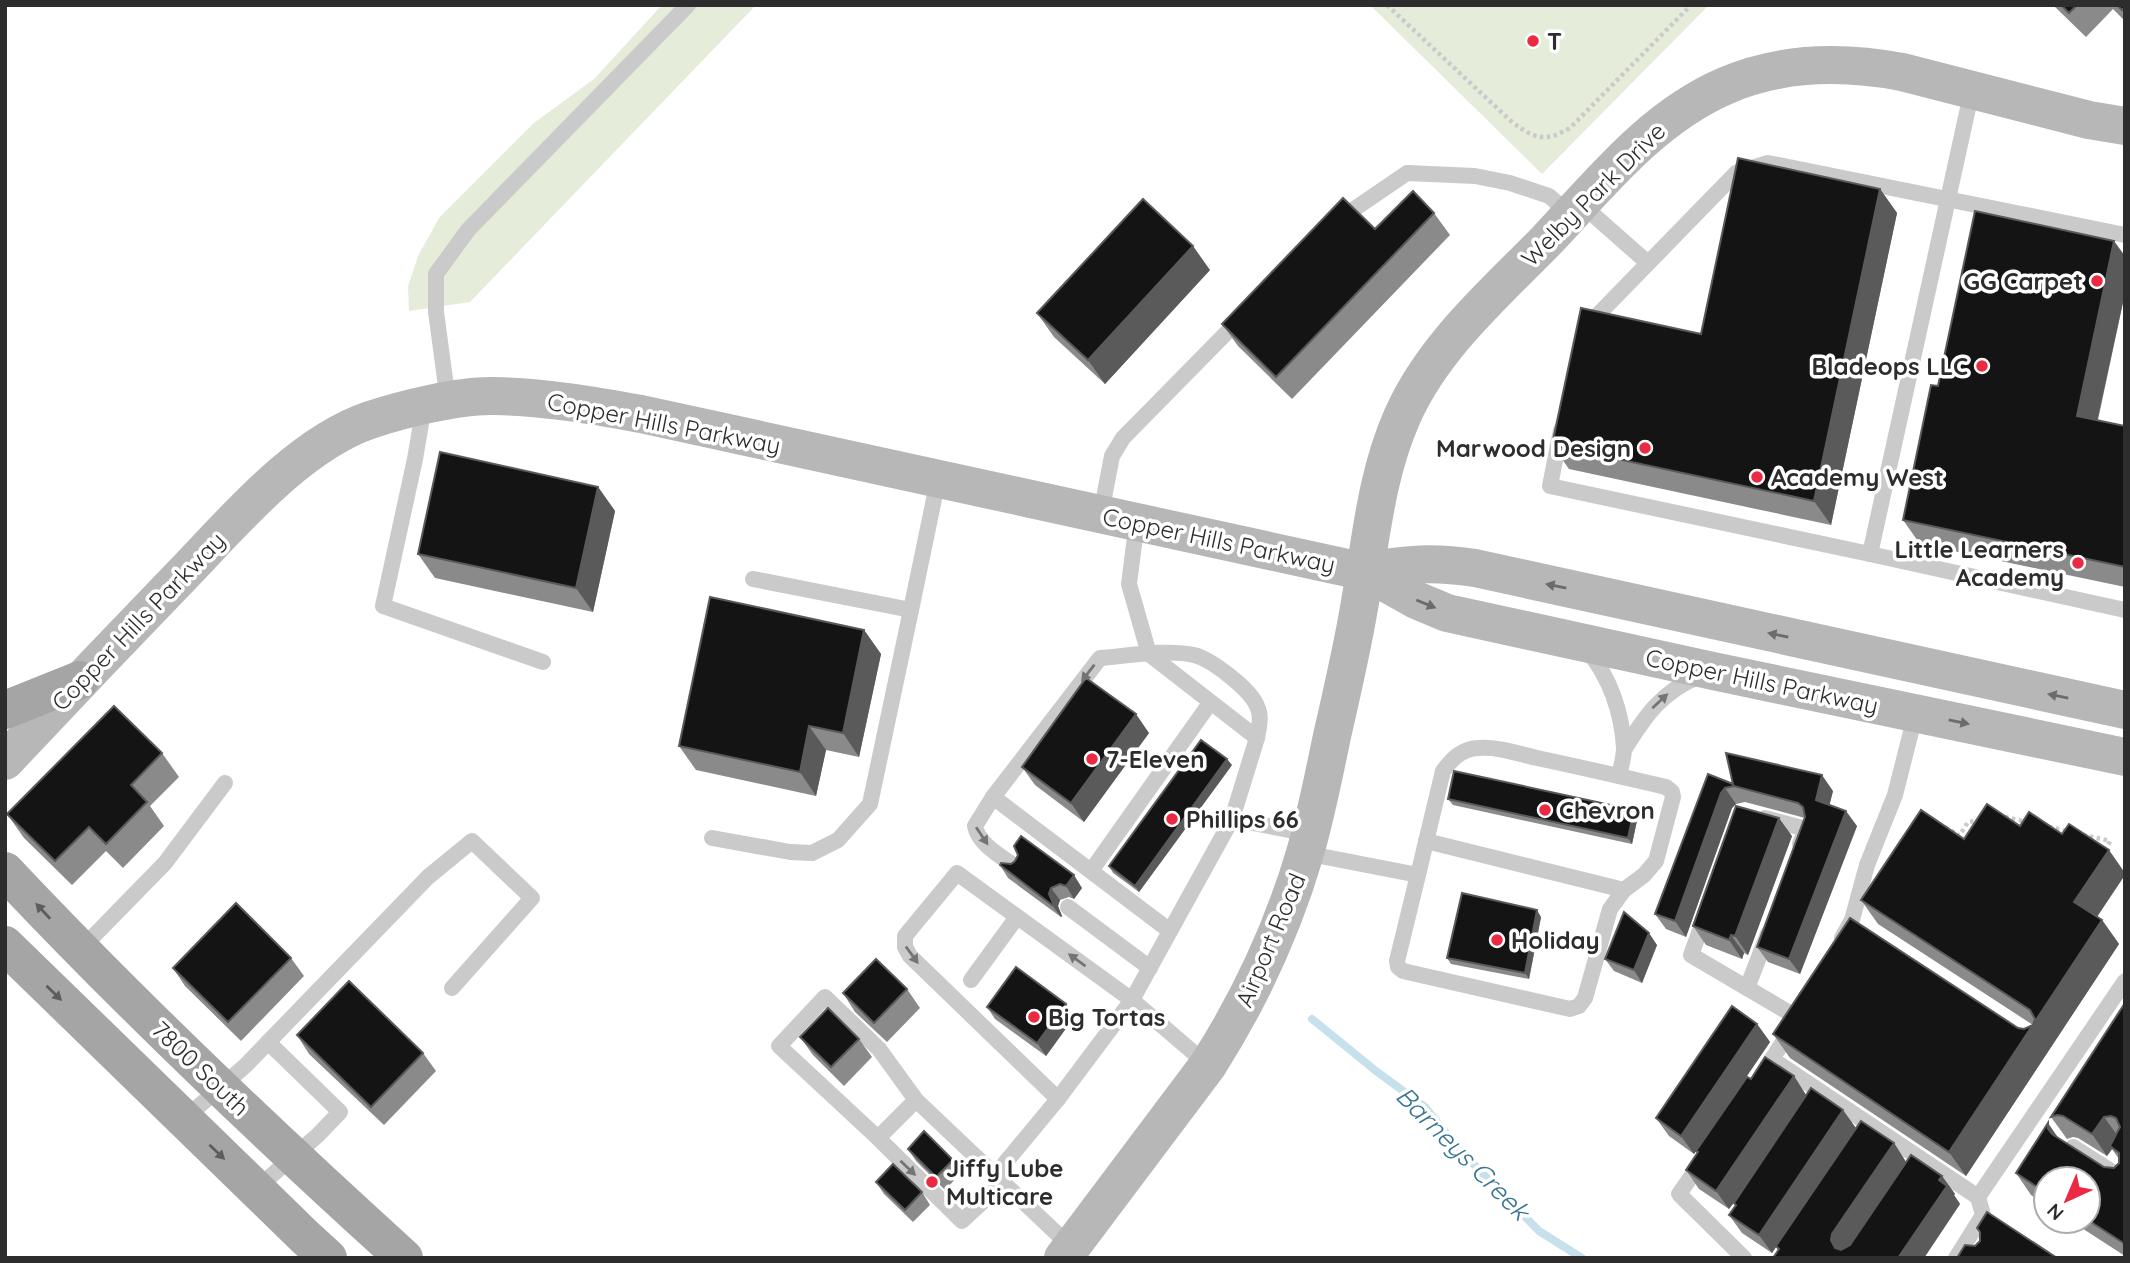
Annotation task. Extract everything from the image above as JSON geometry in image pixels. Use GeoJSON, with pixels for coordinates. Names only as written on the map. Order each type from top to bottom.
{"type":"FeatureCollection","features":[{"type":"Feature","properties":{"kind":"main road","name":"Welby Park Drive"},"geometry":{"type":"LineString","coordinates":[[1366,572],[1377,499],[1401,418],[1423,378],[1455,337],[1627,156],[1668,118],[1698,100],[1755,75],[1786,68],[1847,65],[1902,72],[2089,120],[2125,126]]}},
{"type":"Feature","properties":{"kind":"main road","name":"Copper Hills Parkway"},"geometry":{"type":"LineString","coordinates":[[5,761],[243,513],[320,444],[369,420],[436,404],[492,396],[566,401],[641,414],[1119,517],[1366,572],[1416,600],[1447,613],[2125,757]]}},
{"type":"Feature","properties":{"kind":"main road","name":"Copper Hills Parkway"},"geometry":{"type":"LineString","coordinates":[[1366,572],[1397,565],[1420,564],[1475,568],[2125,710]]}},
{"type":"Feature","properties":{"kind":"main road","name":"Airport Road"},"geometry":{"type":"LineString","coordinates":[[1067,1252],[1208,1065],[1263,967],[1292,894],[1308,844],[1366,572]]}},
{"type":"Feature","properties":{"kind":"main road"},"geometry":{"type":"LineString","coordinates":[[5,710],[80,680]]}},
{"type":"Feature","properties":{"kind":"main road","name":"7800 South"},"geometry":{"type":"LineString","coordinates":[[5,871],[80,950],[220,1087],[404,1258]]}},
{"type":"Feature","properties":{"kind":"main road","name":"7800 South"},"geometry":{"type":"LineString","coordinates":[[5,945],[328,1258]]}},
{"type":"Feature","properties":{"kind":"lane"},"geometry":{"type":"LineString","coordinates":[[542,662],[383,606],[415,459],[436,404],[436,274],[468,230],[688,5]]}},
{"type":"Feature","properties":{"kind":"lane"},"geometry":{"type":"LineString","coordinates":[[1870,554],[1972,90]]}},
{"type":"Feature","properties":{"kind":"lane"},"geometry":{"type":"LineString","coordinates":[[1579,342],[1584,330],[1736,173],[1768,163],[2125,235]]}},
{"type":"Feature","properties":{"kind":"lane"},"geometry":{"type":"LineString","coordinates":[[1328,232],[1347,214],[1406,173],[1475,176],[1510,183],[1549,196],[1576,209],[1647,263]]}},
{"type":"Feature","properties":{"kind":"lane"},"geometry":{"type":"LineString","coordinates":[[1253,306],[1123,438],[1112,456],[1129,584],[1149,654],[1257,738]]}},
{"type":"Feature","properties":{"kind":"lane"},"geometry":{"type":"LineString","coordinates":[[1563,421],[1550,486],[2125,610]]}},
{"type":"Feature","properties":{"kind":"lane"},"geometry":{"type":"LineString","coordinates":[[712,838],[790,852],[812,853],[838,840],[870,804],[938,480]]}},
{"type":"Feature","properties":{"kind":"lane"},"geometry":{"type":"LineString","coordinates":[[753,579],[911,610]]}},
{"type":"Feature","properties":{"kind":"lane"},"geometry":{"type":"LineString","coordinates":[[1581,642],[1601,668],[1616,704],[1624,750],[1619,776]]}},
{"type":"Feature","properties":{"kind":"lane"},"geometry":{"type":"LineString","coordinates":[[1016,867],[985,844],[975,826],[993,797],[1100,658],[1192,654],[1205,659],[1251,695],[1258,707],[1260,723],[1232,818],[1150,968],[1132,1000],[1000,1179],[962,1221],[779,1046],[825,997],[879,1049],[916,1100],[1000,1179],[1067,1252]]}},
{"type":"Feature","properties":{"kind":"lane"},"geometry":{"type":"LineString","coordinates":[[1624,750],[1645,716],[1657,703],[1684,683],[1713,671]]}},
{"type":"Feature","properties":{"kind":"lane"},"geometry":{"type":"LineString","coordinates":[[1091,871],[1210,703]]}},
{"type":"Feature","properties":{"kind":"lane"},"geometry":{"type":"LineString","coordinates":[[1832,957],[1858,924],[1867,865],[1895,795],[1916,712]]}},
{"type":"Feature","properties":{"kind":"lane"},"geometry":{"type":"LineString","coordinates":[[1479,748],[1501,750],[1619,776],[1665,787],[1672,792],[1673,797],[1656,861],[1644,875],[1623,890],[1610,909],[1585,998],[1578,1006],[1570,1009],[1403,971],[1398,967],[1396,961],[1443,771],[1453,758],[1464,751],[1479,748]]}},
{"type":"Feature","properties":{"kind":"lane"},"geometry":{"type":"LineString","coordinates":[[80,950],[165,863],[225,783]]}},
{"type":"Feature","properties":{"kind":"lane"},"geometry":{"type":"LineString","coordinates":[[993,797],[1170,931]]}},
{"type":"Feature","properties":{"kind":"lane"},"geometry":{"type":"LineString","coordinates":[[1755,816],[1806,829],[1797,853]]}},
{"type":"Feature","properties":{"kind":"lane"},"geometry":{"type":"LineString","coordinates":[[1232,818],[1308,844],[1419,875]]}},
{"type":"Feature","properties":{"kind":"lane"},"geometry":{"type":"LineString","coordinates":[[184,1119],[268,1042],[428,877],[472,841],[532,898],[452,988]]}},
{"type":"Feature","properties":{"kind":"lane"},"geometry":{"type":"LineString","coordinates":[[1426,841],[1623,890]]}},
{"type":"Feature","properties":{"kind":"lane"},"geometry":{"type":"LineString","coordinates":[[1058,1099],[911,956],[905,947],[905,936],[957,873],[1132,1000],[1208,1065]]}},
{"type":"Feature","properties":{"kind":"lane"},"geometry":{"type":"LineString","coordinates":[[1709,903],[1690,955],[1748,988],[1802,1012],[1768,1065],[1917,1164],[1978,1197],[1983,1216],[1966,1251]]}},
{"type":"Feature","properties":{"kind":"lane"},"geometry":{"type":"LineString","coordinates":[[1068,907],[1150,968]]}},
{"type":"Feature","properties":{"kind":"lane"},"geometry":{"type":"LineString","coordinates":[[1748,988],[1774,915]]}},
{"type":"Feature","properties":{"kind":"lane"},"geometry":{"type":"LineString","coordinates":[[971,980],[1017,917]]}},
{"type":"Feature","properties":{"kind":"lane"},"geometry":{"type":"LineString","coordinates":[[1978,1197],[2125,981]]}},
{"type":"Feature","properties":{"kind":"lane"},"geometry":{"type":"LineString","coordinates":[[256,1189],[340,1112],[268,1042]]}},
{"type":"Feature","properties":{"kind":"lane"},"geometry":{"type":"LineString","coordinates":[[878,1138],[916,1100]]}},
{"type":"Feature","properties":{"kind":"lane"},"geometry":{"type":"LineString","coordinates":[[2073,1147],[2114,1165],[2125,1180]]}},
{"type":"Feature","properties":{"kind":"lane"},"geometry":{"type":"LineString","coordinates":[[1710,1149],[1679,1194],[1726,1231],[1744,1258]]}},
{"type":"Feature","properties":{"kind":"path"},"geometry":{"type":"LineString","coordinates":[[1387,5],[1512,122],[1541,138],[1557,135],[1571,127],[1691,5]]}},
{"type":"Feature","properties":{"kind":"path"},"geometry":{"type":"LineString","coordinates":[[2001,817],[2029,822],[2024,830]]}},
{"type":"Feature","properties":{"kind":"path"},"geometry":{"type":"LineString","coordinates":[[1953,845],[1968,822],[1990,818]]}},
{"type":"Feature","properties":{"kind":"path"},"geometry":{"type":"LineString","coordinates":[[1933,834],[1940,823],[1959,835]]}},
{"type":"Feature","properties":{"kind":"path"},"geometry":{"type":"LineString","coordinates":[[2043,825],[2110,841],[2101,858]]}},
{"type":"Feature","properties":{"kind":"path"},"geometry":{"type":"LineString","coordinates":[[2065,839],[2070,832]]}},
{"type":"Feature","properties":{"kind":"green space"},"geometry":{"type":"Polygon","coordinates":[[[662,5],[756,5],[470,302],[409,311],[408,286],[418,256],[439,218],[534,123],[594,79],[662,5]]]}},
{"type":"Feature","properties":{"kind":"green space"},"geometry":{"type":"Polygon","coordinates":[[[1370,5],[1709,5],[1542,174],[1370,5]]]}},
{"type":"Feature","properties":{"kind":"building"},"geometry":{"type":"Polygon","coordinates":[[[2061,5],[2077,5],[2069,13],[2061,5]]]}},
{"type":"Feature","properties":{"kind":"building"},"geometry":{"type":"Polygon","coordinates":[[[1738,158],[1880,189],[1814,501],[1552,445],[1581,308],[1701,334],[1738,158]]]}},
{"type":"Feature","properties":{"kind":"building"},"geometry":{"type":"Polygon","coordinates":[[[1413,191],[1434,213],[1276,377],[1222,324],[1343,198],[1375,229],[1413,191]]]}},
{"type":"Feature","properties":{"kind":"building"},"geometry":{"type":"Polygon","coordinates":[[[1143,199],[1193,246],[1088,360],[1037,313],[1143,199]]]}},
{"type":"Feature","properties":{"kind":"building"},"geometry":{"type":"Polygon","coordinates":[[[1975,211],[2114,241],[2077,416],[2125,426],[2125,567],[1903,520],[1931,385],[1938,386],[1975,211]]]}},
{"type":"Feature","properties":{"kind":"building"},"geometry":{"type":"Polygon","coordinates":[[[440,452],[598,487],[576,588],[418,554],[440,452]]]}},
{"type":"Feature","properties":{"kind":"building"},"geometry":{"type":"Polygon","coordinates":[[[710,597],[864,630],[843,733],[809,726],[800,772],[679,746],[710,597]]]}},
{"type":"Feature","properties":{"kind":"building","name":"7-Eleven"},"geometry":{"type":"Polygon","coordinates":[[[1086,678],[1136,714],[1071,803],[1022,767],[1086,678]]]}},
{"type":"Feature","properties":{"kind":"building"},"geometry":{"type":"Polygon","coordinates":[[[114,706],[162,753],[131,785],[147,802],[106,844],[89,827],[55,861],[7,814],[114,706]]]}},
{"type":"Feature","properties":{"kind":"building","name":"Phillips 66"},"geometry":{"type":"Polygon","coordinates":[[[1201,740],[1227,759],[1135,886],[1109,866],[1201,740]]]}},
{"type":"Feature","properties":{"kind":"building"},"geometry":{"type":"Polygon","coordinates":[[[1726,753],[1822,775],[1816,800],[1846,811],[1789,959],[1757,947],[1805,817],[1803,807],[1798,803],[1734,786],[1725,788],[1675,921],[1655,914],[1708,774],[1733,784],[1726,753]]]}},
{"type":"Feature","properties":{"kind":"building","name":"Chevron"},"geometry":{"type":"Polygon","coordinates":[[[1454,771],[1634,810],[1628,838],[1448,799],[1454,771]]]}},
{"type":"Feature","properties":{"kind":"building"},"geometry":{"type":"Polygon","coordinates":[[[1987,804],[2020,826],[2029,812],[2062,834],[2069,824],[2109,850],[2074,902],[2102,920],[2033,1024],[2035,1019],[2030,1010],[1861,900],[1921,810],[1964,839],[1987,804]]]}},
{"type":"Feature","properties":{"kind":"building"},"geometry":{"type":"Polygon","coordinates":[[[1736,806],[1779,818],[1735,936],[1731,935],[1729,940],[1693,926],[1736,806]]]}},
{"type":"Feature","properties":{"kind":"building"},"geometry":{"type":"Polygon","coordinates":[[[1021,836],[1074,875],[1066,886],[1060,884],[1051,888],[1049,894],[1052,905],[1000,865],[1015,861],[1018,855],[1014,846],[1021,836]]]}},
{"type":"Feature","properties":{"kind":"building","name":"Holiday"},"geometry":{"type":"Polygon","coordinates":[[[1462,893],[1537,910],[1525,973],[1447,958],[1462,893]]]}},
{"type":"Feature","properties":{"kind":"building"},"geometry":{"type":"Polygon","coordinates":[[[236,903],[291,958],[228,1022],[173,968],[236,903]]]}},
{"type":"Feature","properties":{"kind":"building"},"geometry":{"type":"Polygon","coordinates":[[[1624,912],[1649,933],[1634,970],[1605,959],[1624,912]]]}},
{"type":"Feature","properties":{"kind":"building"},"geometry":{"type":"Polygon","coordinates":[[[1850,918],[2018,1028],[2024,1029],[2033,1025],[1949,1152],[1773,1034],[1850,918]]]}},
{"type":"Feature","properties":{"kind":"building"},"geometry":{"type":"Polygon","coordinates":[[[876,959],[907,989],[874,1023],[843,993],[876,959]]]}},
{"type":"Feature","properties":{"kind":"building"},"geometry":{"type":"Polygon","coordinates":[[[1016,967],[1066,1004],[1037,1043],[987,1007],[1016,967]]]}},
{"type":"Feature","properties":{"kind":"building"},"geometry":{"type":"Polygon","coordinates":[[[349,981],[423,1053],[371,1107],[297,1035],[349,981]]]}},
{"type":"Feature","properties":{"kind":"building"},"geometry":{"type":"Polygon","coordinates":[[[2125,1003],[2125,1244],[2102,1229],[2102,1166],[2114,1168],[2119,1163],[2119,1153],[2110,1146],[2120,1127],[2116,1118],[2104,1117],[2092,1134],[2063,1116],[2051,1117],[2125,1003]]]}},
{"type":"Feature","properties":{"kind":"building"},"geometry":{"type":"Polygon","coordinates":[[[1732,1006],[1757,1024],[1681,1136],[1656,1118],[1732,1006]]]}},
{"type":"Feature","properties":{"kind":"building"},"geometry":{"type":"Polygon","coordinates":[[[828,1008],[859,1039],[831,1067],[800,1037],[828,1008]]]}},
{"type":"Feature","properties":{"kind":"building"},"geometry":{"type":"Polygon","coordinates":[[[1765,1057],[1794,1076],[1716,1191],[1686,1170],[1747,1077],[1751,1079],[1765,1057]]]}},
{"type":"Feature","properties":{"kind":"building"},"geometry":{"type":"Polygon","coordinates":[[[1811,1088],[1843,1110],[1759,1235],[1729,1215],[1736,1205],[1734,1203],[1811,1088]]]}},
{"type":"Feature","properties":{"kind":"building"},"geometry":{"type":"Polygon","coordinates":[[[1861,1121],[1894,1143],[1832,1234],[1831,1240],[1835,1248],[1841,1250],[1850,1245],[1911,1155],[1942,1176],[1939,1180],[1947,1186],[1898,1258],[1773,1258],[1779,1249],[1776,1246],[1861,1121]]]}},
{"type":"Feature","properties":{"kind":"building"},"geometry":{"type":"Polygon","coordinates":[[[2048,1123],[2052,1134],[2101,1165],[2032,1165],[2032,1184],[2016,1173],[2048,1123]]]}},
{"type":"Feature","properties":{"kind":"building"},"geometry":{"type":"Polygon","coordinates":[[[924,1131],[953,1160],[936,1177],[908,1149],[924,1131]]]}},
{"type":"Feature","properties":{"kind":"building"},"geometry":{"type":"Polygon","coordinates":[[[893,1164],[922,1192],[905,1210],[876,1182],[893,1164]]]}},
{"type":"Feature","properties":{"kind":"building"},"geometry":{"type":"Polygon","coordinates":[[[1987,1212],[2057,1258],[1957,1258],[1965,1245],[1975,1246],[1980,1241],[1977,1228],[1987,1212]]]}},
{"type":"Feature","properties":{"kind":"waterway","name":"Barneys Creek"},"geometry":{"type":"LineString","coordinates":[[1312,1019],[1425,1107],[1458,1148],[1539,1231],[1582,1258]]}},
{"type":"Feature","properties":{"kind":"place","name":"T"},"geometry":{"type":"Point","coordinates":[1533,41]}},
{"type":"Feature","properties":{"kind":"place","name":"GG Carpet"},"geometry":{"type":"Point","coordinates":[2097,281]}},
{"type":"Feature","properties":{"kind":"place","name":"Bladeops LLC"},"geometry":{"type":"Point","coordinates":[1982,366]}},
{"type":"Feature","properties":{"kind":"place","name":"Marwood Design"},"geometry":{"type":"Point","coordinates":[1645,448]}},
{"type":"Feature","properties":{"kind":"place","name":"Academy West"},"geometry":{"type":"Point","coordinates":[1757,477]}},
{"type":"Feature","properties":{"kind":"place","name":"Little Learners Academy"},"geometry":{"type":"Point","coordinates":[2078,563]}},
{"type":"Feature","properties":{"kind":"place","name":"7-Eleven"},"geometry":{"type":"Point","coordinates":[1092,759]}},
{"type":"Feature","properties":{"kind":"place","name":"Chevron"},"geometry":{"type":"Point","coordinates":[1545,810]}},
{"type":"Feature","properties":{"kind":"place","name":"Phillips 66"},"geometry":{"type":"Point","coordinates":[1172,819]}},
{"type":"Feature","properties":{"kind":"place","name":"Holiday"},"geometry":{"type":"Point","coordinates":[1497,940]}},
{"type":"Feature","properties":{"kind":"place","name":"Big Tortas"},"geometry":{"type":"Point","coordinates":[1034,1017]}},
{"type":"Feature","properties":{"kind":"place","name":"Jiffy Lube Multicare"},"geometry":{"type":"Point","coordinates":[932,1182]}}]}
